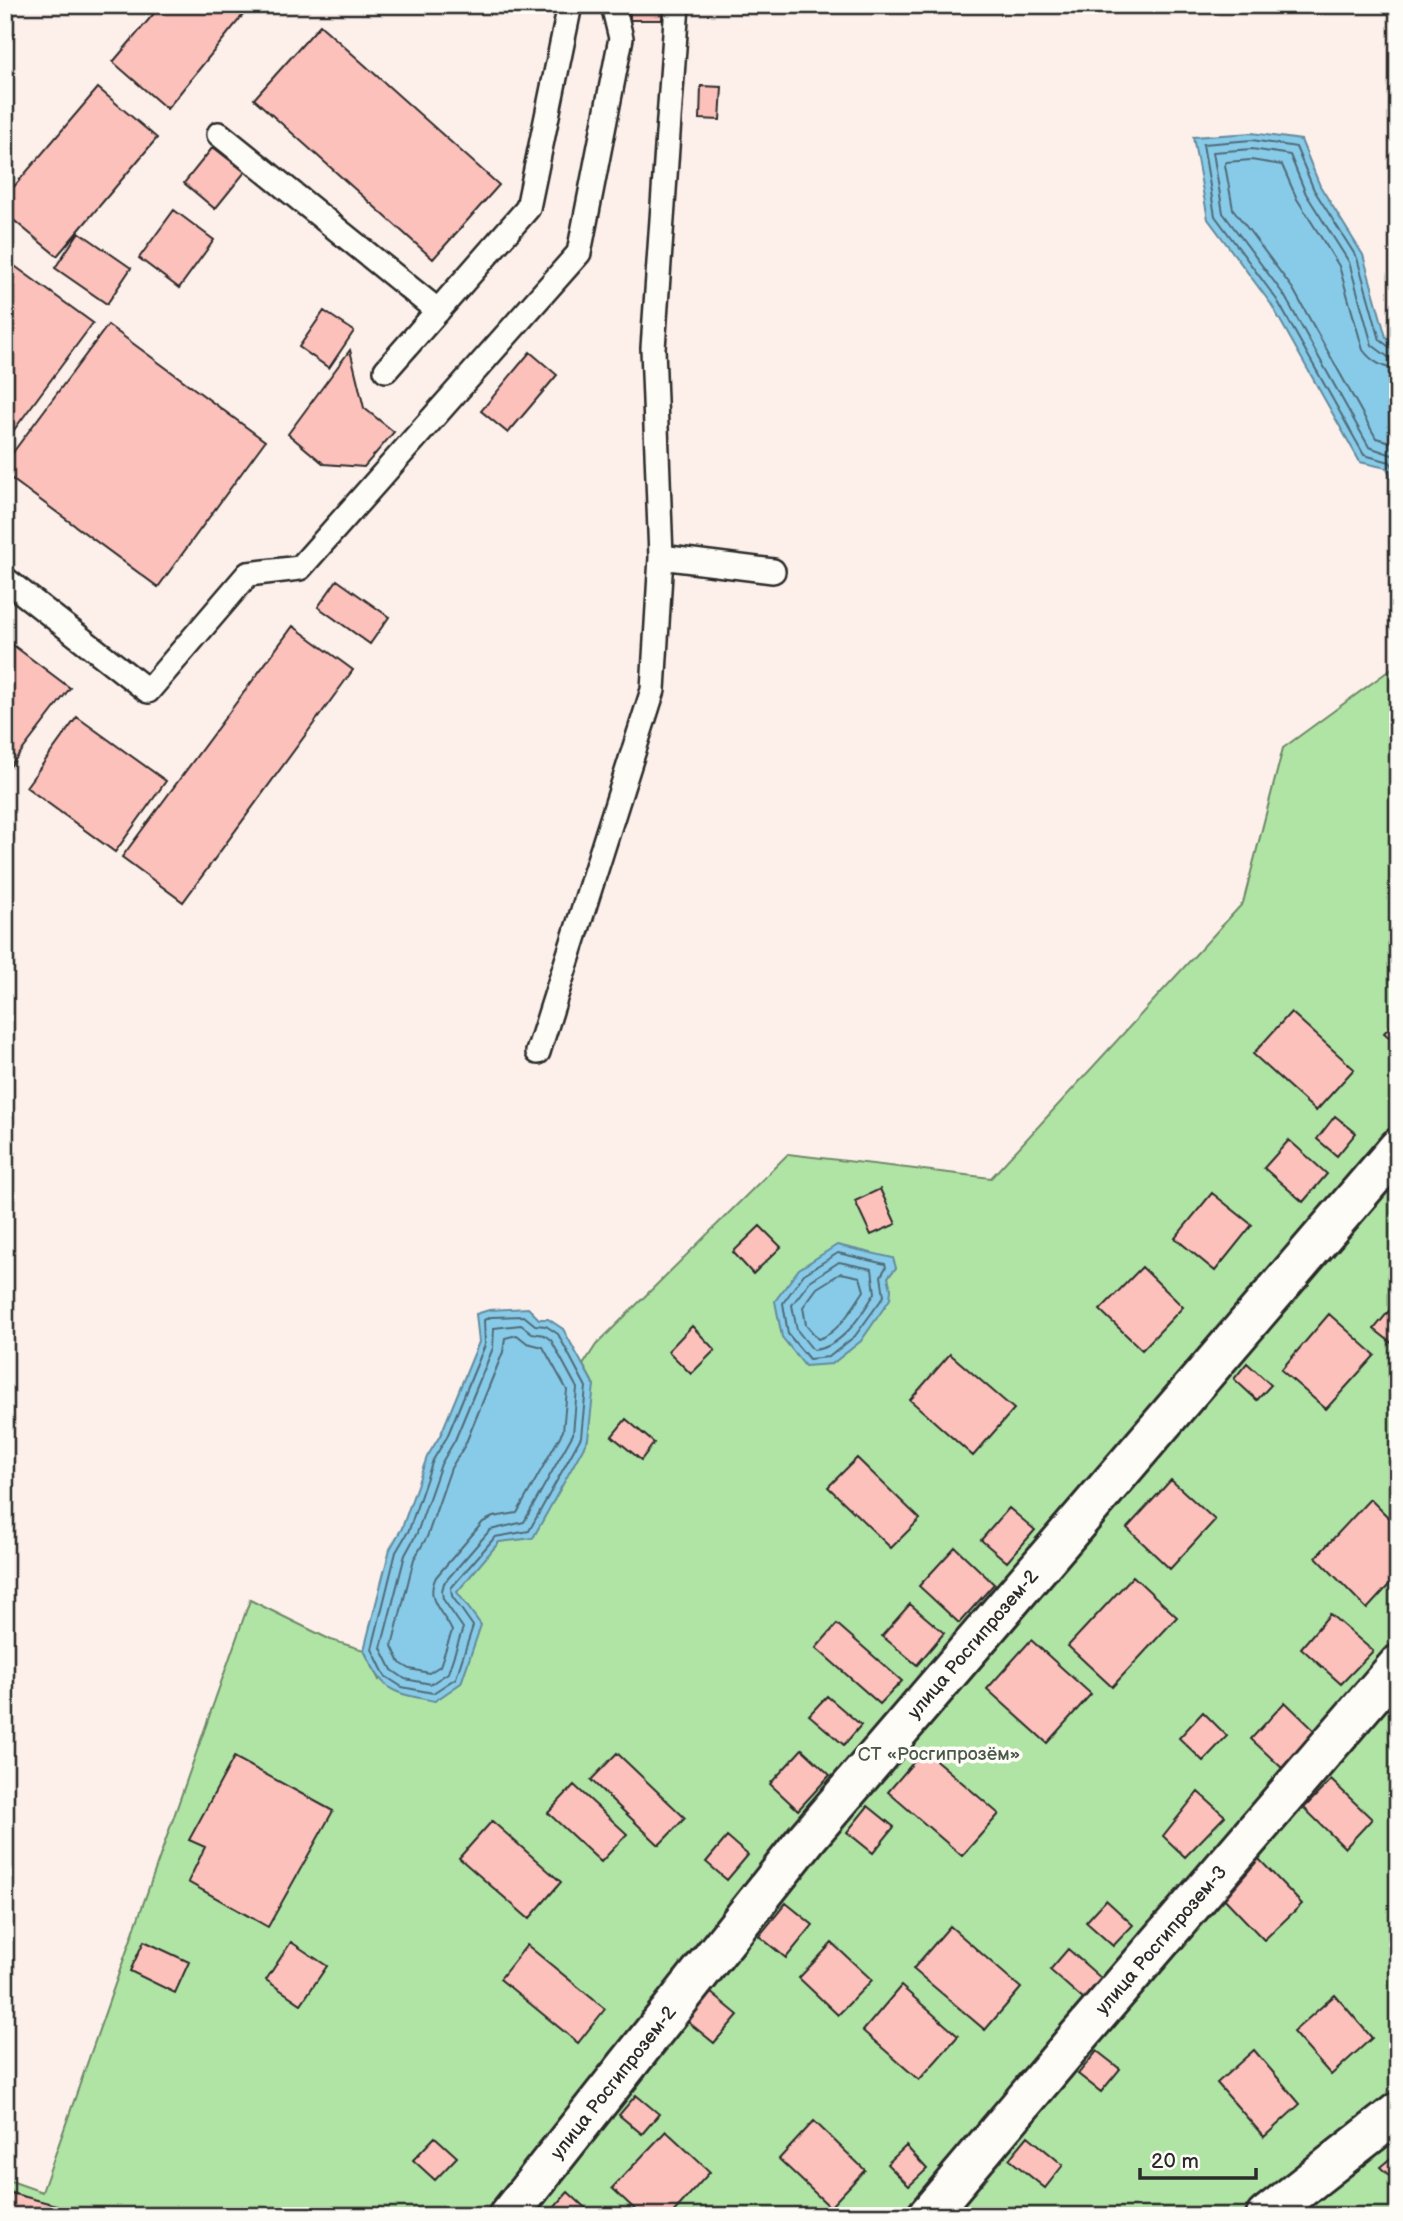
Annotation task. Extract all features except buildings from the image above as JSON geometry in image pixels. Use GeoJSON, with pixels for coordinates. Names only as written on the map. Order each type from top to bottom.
{"type":"FeatureCollection","features":[{"type":"Feature","properties":{"kind":"street","name":"улица Росгипрозем-2"},"geometry":{"type":"LineString","coordinates":[[508,2216],[807,1838],[1398,1148]]}},
{"type":"Feature","properties":{"kind":"street","name":"улица Росгипрозем-3"},"geometry":{"type":"LineString","coordinates":[[927,2216],[1398,1665]]}},
{"type":"Feature","properties":{"kind":"street"},"geometry":{"type":"LineString","coordinates":[[1266,2216],[1398,2112]]}},
{"type":"Feature","properties":{"kind":"lane"},"geometry":{"type":"LineString","coordinates":[[386,370],[528,208],[570,5]]}},
{"type":"Feature","properties":{"kind":"lane"},"geometry":{"type":"LineString","coordinates":[[5,579],[148,691],[248,574],[300,568],[579,253],[621,38],[613,5]]}},
{"type":"Feature","properties":{"kind":"lane"},"geometry":{"type":"LineString","coordinates":[[538,1052],[653,690],[662,557],[653,348],[677,5]]}},
{"type":"Feature","properties":{"kind":"lane"},"geometry":{"type":"LineString","coordinates":[[219,134],[438,311]]}},
{"type":"Feature","properties":{"kind":"lane"},"geometry":{"type":"LineString","coordinates":[[662,557],[773,571]]}},
{"type":"Feature","properties":{"kind":"green space","name":"СТ «Росгипрозём»"},"geometry":{"type":"Polygon","coordinates":[[[1398,664],[1398,2216],[5,2216],[5,2179],[42,2192],[250,1600],[331,1640],[364,1650],[379,1680],[499,1542],[594,1385],[583,1365],[596,1345],[788,1154],[991,1178],[1243,903],[1283,748],[1398,664]]]}},
{"type":"Feature","properties":{"kind":"water"},"geometry":{"type":"Polygon","coordinates":[[[1252,133],[1301,140],[1320,186],[1363,255],[1386,337],[1398,344],[1398,491],[1387,468],[1360,462],[1271,304],[1208,219],[1193,137],[1252,133]]]}},
{"type":"Feature","properties":{"kind":"water"},"geometry":{"type":"Polygon","coordinates":[[[837,1245],[893,1258],[896,1268],[888,1277],[890,1299],[861,1341],[832,1364],[805,1366],[782,1337],[775,1301],[799,1269],[837,1245]]]}},
{"type":"Feature","properties":{"kind":"water"},"geometry":{"type":"Polygon","coordinates":[[[528,1308],[539,1319],[548,1319],[563,1329],[594,1385],[588,1439],[533,1538],[499,1542],[457,1592],[481,1625],[461,1683],[435,1701],[407,1695],[384,1683],[364,1650],[390,1549],[402,1528],[427,1457],[441,1434],[479,1342],[476,1314],[489,1310],[528,1308]]]}}]}
